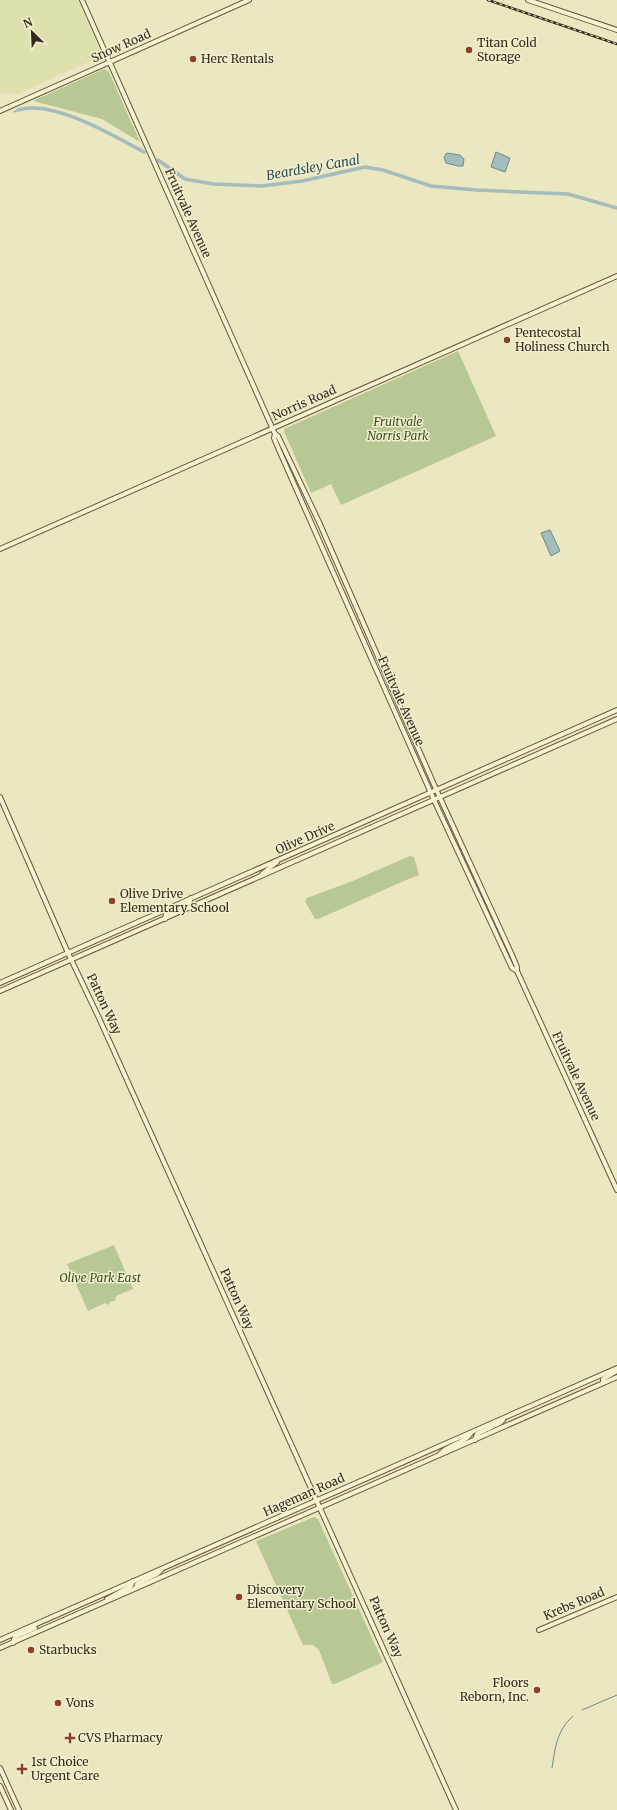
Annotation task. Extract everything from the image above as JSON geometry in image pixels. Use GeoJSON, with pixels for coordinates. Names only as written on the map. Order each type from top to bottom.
{"type":"FeatureCollection","features":[{"type":"Feature","properties":{"kind":"main road","name":"Fruitvale Avenue"},"geometry":{"type":"LineString","coordinates":[[82,0],[273,428],[275,434],[274,438],[304,509],[430,792],[512,968],[517,971]]}},
{"type":"Feature","properties":{"kind":"main road","name":"Snow Road"},"geometry":{"type":"LineString","coordinates":[[0,110],[249,0]]}},
{"type":"Feature","properties":{"kind":"main road"},"geometry":{"type":"LineString","coordinates":[[528,0],[617,30]]}},
{"type":"Feature","properties":{"kind":"main road","name":"Norris Road"},"geometry":{"type":"LineString","coordinates":[[0,549],[617,276]]}},
{"type":"Feature","properties":{"kind":"main road","name":"Fruitvale Avenue"},"geometry":{"type":"LineString","coordinates":[[275,434],[278,436],[311,506],[436,789],[498,924],[517,967],[517,971],[617,1190]]}},
{"type":"Feature","properties":{"kind":"main road"},"geometry":{"type":"LineString","coordinates":[[304,509],[311,506]]}},
{"type":"Feature","properties":{"kind":"main road","name":"Olive Drive"},"geometry":{"type":"LineString","coordinates":[[0,983],[617,710]]}},
{"type":"Feature","properties":{"kind":"main road","name":"Olive Drive"},"geometry":{"type":"LineString","coordinates":[[0,991],[617,719]]}},
{"type":"Feature","properties":{"kind":"main road","name":"Patton Way"},"geometry":{"type":"LineString","coordinates":[[0,797],[68,953],[317,1500],[456,1810]]}},
{"type":"Feature","properties":{"kind":"main road"},"geometry":{"type":"LineString","coordinates":[[332,845],[334,840],[353,828]]}},
{"type":"Feature","properties":{"kind":"main road"},"geometry":{"type":"LineString","coordinates":[[253,880],[277,861]]}},
{"type":"Feature","properties":{"kind":"main road"},"geometry":{"type":"LineString","coordinates":[[165,918],[166,914],[189,903],[192,898]]}},
{"type":"Feature","properties":{"kind":"main road"},"geometry":{"type":"LineString","coordinates":[[485,910],[498,924]]}},
{"type":"Feature","properties":{"kind":"main road","name":"Hageman Road"},"geometry":{"type":"LineString","coordinates":[[0,1640],[617,1368]]}},
{"type":"Feature","properties":{"kind":"main road"},"geometry":{"type":"LineString","coordinates":[[603,1383],[603,1378],[617,1371]]}},
{"type":"Feature","properties":{"kind":"main road","name":"Hageman Road"},"geometry":{"type":"LineString","coordinates":[[0,1648],[617,1377]]}},
{"type":"Feature","properties":{"kind":"main road"},"geometry":{"type":"LineString","coordinates":[[475,1440],[477,1434],[500,1423],[505,1418]]}},
{"type":"Feature","properties":{"kind":"main road"},"geometry":{"type":"LineString","coordinates":[[438,1456],[444,1448],[469,1438],[472,1433]]}},
{"type":"Feature","properties":{"kind":"main road"},"geometry":{"type":"LineString","coordinates":[[136,1588],[137,1584],[157,1574],[163,1568]]}},
{"type":"Feature","properties":{"kind":"main road"},"geometry":{"type":"LineString","coordinates":[[100,1604],[113,1594],[131,1586],[133,1581]]}},
{"type":"Feature","properties":{"kind":"main road","name":"Krebs Road"},"geometry":{"type":"LineString","coordinates":[[539,1630],[617,1597]]}},
{"type":"Feature","properties":{"kind":"main road"},"geometry":{"type":"LineString","coordinates":[[13,1643],[15,1638],[35,1628],[43,1622]]}},
{"type":"Feature","properties":{"kind":"main road"},"geometry":{"type":"LineString","coordinates":[[0,1768],[19,1810]]}},
{"type":"Feature","properties":{"kind":"main road"},"geometry":{"type":"LineString","coordinates":[[0,1786],[11,1810]]}},
{"type":"Feature","properties":{"kind":"green space"},"geometry":{"type":"Polygon","coordinates":[[[0,0],[78,0],[100,50],[97,58],[18,94],[0,93],[0,0]]]}},
{"type":"Feature","properties":{"kind":"green space"},"geometry":{"type":"Polygon","coordinates":[[[104,69],[109,72],[140,142],[102,119],[33,101],[104,69]]]}},
{"type":"Feature","properties":{"kind":"green space","name":"Fruitvale Norris Park"},"geometry":{"type":"Polygon","coordinates":[[[458,351],[496,436],[341,505],[331,484],[311,493],[284,429],[458,351]]]}},
{"type":"Feature","properties":{"kind":"green space"},"geometry":{"type":"Polygon","coordinates":[[[410,856],[414,857],[419,875],[331,914],[315,919],[305,901],[307,898],[350,882],[410,856]]]}},
{"type":"Feature","properties":{"kind":"green space","name":"Olive Park East"},"geometry":{"type":"Polygon","coordinates":[[[114,1245],[133,1289],[116,1296],[115,1301],[111,1301],[108,1305],[105,1303],[88,1311],[67,1264],[114,1245]]]}},
{"type":"Feature","properties":{"kind":"green space"},"geometry":{"type":"Polygon","coordinates":[[[314,1517],[318,1519],[383,1662],[335,1684],[332,1684],[319,1650],[313,1645],[303,1645],[256,1541],[314,1517]]]}},
{"type":"Feature","properties":{"kind":"water"},"geometry":{"type":"Polygon","coordinates":[[[496,152],[510,158],[505,172],[491,167],[496,152]]]}},
{"type":"Feature","properties":{"kind":"water"},"geometry":{"type":"Polygon","coordinates":[[[447,153],[460,155],[464,159],[463,166],[446,163],[444,157],[447,153]]]}},
{"type":"Feature","properties":{"kind":"water"},"geometry":{"type":"Polygon","coordinates":[[[550,530],[560,551],[551,556],[541,533],[550,530]]]}},
{"type":"Feature","properties":{"kind":"waterway","name":"Beardsley Canal"},"geometry":{"type":"LineString","coordinates":[[18,110],[32,108],[65,114],[100,129],[144,152]]}},
{"type":"Feature","properties":{"kind":"waterway","name":"Beardsley Canal"},"geometry":{"type":"LineString","coordinates":[[14,112],[18,110]]}},
{"type":"Feature","properties":{"kind":"waterway","name":"Beardsley Canal"},"geometry":{"type":"LineString","coordinates":[[158,160],[185,179],[213,184],[262,186],[302,181],[365,167],[383,170],[431,186],[476,190],[568,194],[617,208]]}},
{"type":"Feature","properties":{"kind":"waterway"},"geometry":{"type":"LineString","coordinates":[[582,1710],[617,1695]]}},
{"type":"Feature","properties":{"kind":"waterway"},"geometry":{"type":"LineString","coordinates":[[552,1768],[560,1733],[563,1727],[573,1716]]}},
{"type":"Feature","properties":{"kind":"railway"},"geometry":{"type":"LineString","coordinates":[[488,0],[617,44]]}},
{"type":"Feature","properties":{"kind":"place","name":"Titan Cold Storage"},"geometry":{"type":"Point","coordinates":[469,50]}},
{"type":"Feature","properties":{"kind":"place","name":"Herc Rentals"},"geometry":{"type":"Point","coordinates":[193,59]}},
{"type":"Feature","properties":{"kind":"place","name":"Pentecostal Holiness Church"},"geometry":{"type":"Point","coordinates":[507,340]}},
{"type":"Feature","properties":{"kind":"place","name":"Olive Drive Elementary School"},"geometry":{"type":"Point","coordinates":[112,901]}},
{"type":"Feature","properties":{"kind":"place","name":"Discovery Elementary School"},"geometry":{"type":"Point","coordinates":[239,1597]}},
{"type":"Feature","properties":{"kind":"place","name":"Starbucks"},"geometry":{"type":"Point","coordinates":[31,1650]}},
{"type":"Feature","properties":{"kind":"place","name":"Floors Reborn, Inc."},"geometry":{"type":"Point","coordinates":[537,1690]}},
{"type":"Feature","properties":{"kind":"place","name":"Vons"},"geometry":{"type":"Point","coordinates":[58,1703]}},
{"type":"Feature","properties":{"kind":"place","name":"CVS Pharmacy"},"geometry":{"type":"Point","coordinates":[70,1738]}},
{"type":"Feature","properties":{"kind":"place","name":"1st Choice Urgent Care"},"geometry":{"type":"Point","coordinates":[22,1769]}}]}
